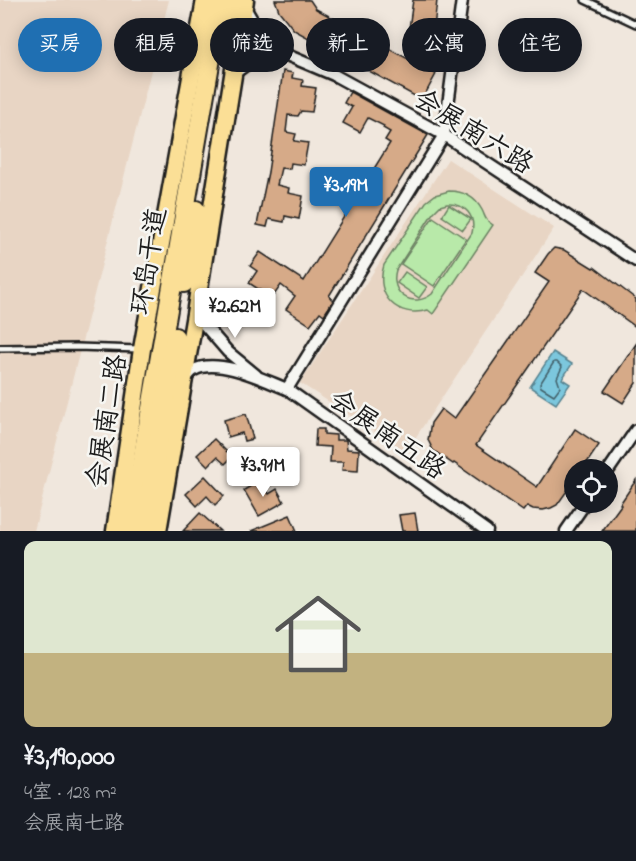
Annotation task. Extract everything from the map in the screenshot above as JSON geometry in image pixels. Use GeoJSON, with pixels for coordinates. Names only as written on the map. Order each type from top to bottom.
{"type":"FeatureCollection","features":[{"type":"Feature","properties":{"kind":"highway","name":"环岛干道"},"geometry":{"type":"LineString","coordinates":[[130,531],[221,0]]}},
{"type":"Feature","properties":{"kind":"highway","name":"环岛干道"},"geometry":{"type":"LineString","coordinates":[[144,531],[205,159],[241,2]]}},
{"type":"Feature","properties":{"kind":"main road","name":"会展南二路"},"geometry":{"type":"LineString","coordinates":[[115,531],[142,349],[205,0]]}},
{"type":"Feature","properties":{"kind":"main road"},"geometry":{"type":"LineString","coordinates":[[158,531],[195,314],[241,2]]}},
{"type":"Feature","properties":{"kind":"street"},"geometry":{"type":"LineString","coordinates":[[287,389],[444,135],[462,0]]}},
{"type":"Feature","properties":{"kind":"street","name":"会展南六路"},"geometry":{"type":"LineString","coordinates":[[241,2],[251,18]]}},
{"type":"Feature","properties":{"kind":"street","name":"会展南六路"},"geometry":{"type":"LineString","coordinates":[[294,58],[334,75],[444,135],[636,261]]}},
{"type":"Feature","properties":{"kind":"street"},"geometry":{"type":"LineString","coordinates":[[232,75],[236,72]]}},
{"type":"Feature","properties":{"kind":"street"},"geometry":{"type":"LineString","coordinates":[[195,314],[228,352],[261,379]]}},
{"type":"Feature","properties":{"kind":"street"},"geometry":{"type":"LineString","coordinates":[[184,381],[192,370],[203,366],[217,366],[261,379]]}},
{"type":"Feature","properties":{"kind":"street","name":"会展南五路"},"geometry":{"type":"LineString","coordinates":[[261,379],[287,389],[487,531]]}},
{"type":"Feature","properties":{"kind":"street"},"geometry":{"type":"LineString","coordinates":[[616,459],[636,430]]}},
{"type":"Feature","properties":{"kind":"street"},"geometry":{"type":"LineString","coordinates":[[566,531],[578,513]]}},
{"type":"Feature","properties":{"kind":"lane"},"geometry":{"type":"LineString","coordinates":[[585,0],[636,24]]}},
{"type":"Feature","properties":{"kind":"lane"},"geometry":{"type":"LineString","coordinates":[[0,348],[77,346],[142,349]]}},
{"type":"Feature","properties":{"kind":"shaded area"},"geometry":{"type":"Polygon","coordinates":[[[0,0],[169,0],[164,18],[114,18],[114,72],[151,72],[34,531],[0,531],[0,0]]]}},
{"type":"Feature","properties":{"kind":"shaded area"},"geometry":{"type":"Polygon","coordinates":[[[448,159],[554,228],[406,452],[300,383],[448,159]]]}},
{"type":"Feature","properties":{"kind":"green space"},"geometry":{"type":"Polygon","coordinates":[[[449,191],[468,196],[476,202],[487,220],[493,225],[433,314],[428,310],[407,311],[398,308],[386,295],[382,286],[384,265],[426,202],[435,195],[449,191]],[[453,204],[440,206],[433,213],[396,270],[396,286],[404,297],[417,300],[432,294],[472,233],[471,216],[464,208],[453,204]]]}},
{"type":"Feature","properties":{"kind":"green space"},"geometry":{"type":"Polygon","coordinates":[[[449,205],[471,219],[463,230],[442,216],[449,205]]]}},
{"type":"Feature","properties":{"kind":"green space"},"geometry":{"type":"Polygon","coordinates":[[[433,217],[466,239],[434,286],[401,264],[433,217]]]}},
{"type":"Feature","properties":{"kind":"green space"},"geometry":{"type":"Polygon","coordinates":[[[405,272],[427,287],[419,298],[397,283],[405,272]]]}},
{"type":"Feature","properties":{"kind":"water"},"geometry":{"type":"Polygon","coordinates":[[[553,352],[572,364],[562,379],[570,384],[556,404],[530,387],[553,352]]]}},
{"type":"Feature","properties":{"kind":"building"},"geometry":{"type":"Polygon","coordinates":[[[275,0],[310,0],[316,9],[333,18],[306,18],[306,37],[294,30],[294,18],[285,18],[275,0]]]}},
{"type":"Feature","properties":{"kind":"building"},"geometry":{"type":"Polygon","coordinates":[[[413,0],[437,0],[435,18],[410,18],[413,0]]]}},
{"type":"Feature","properties":{"kind":"building"},"geometry":{"type":"Polygon","coordinates":[[[390,49],[402,56],[402,72],[436,74],[422,100],[371,72],[390,72],[390,49]]]}},
{"type":"Feature","properties":{"kind":"building"},"geometry":{"type":"Polygon","coordinates":[[[283,72],[293,73],[292,78],[303,80],[302,86],[316,88],[312,112],[301,111],[298,116],[288,115],[286,132],[296,134],[294,141],[308,143],[304,165],[291,163],[290,169],[281,168],[277,185],[289,188],[288,193],[303,196],[299,219],[285,216],[284,222],[269,219],[267,227],[257,225],[268,172],[283,72]]]}},
{"type":"Feature","properties":{"kind":"building"},"geometry":{"type":"Polygon","coordinates":[[[350,92],[428,135],[329,296],[333,301],[324,315],[320,312],[310,325],[286,309],[295,296],[281,285],[272,298],[249,283],[257,271],[250,266],[260,252],[304,281],[390,143],[385,140],[390,132],[383,128],[384,126],[368,118],[360,132],[343,123],[352,107],[344,103],[350,92]]]}},
{"type":"Feature","properties":{"kind":"building"},"geometry":{"type":"Polygon","coordinates":[[[554,248],[564,250],[594,267],[636,299],[636,327],[583,289],[476,445],[537,487],[575,429],[599,445],[589,459],[564,459],[564,495],[557,505],[543,510],[527,506],[523,511],[433,450],[428,440],[431,423],[441,409],[454,419],[549,282],[535,273],[554,248]]]}},
{"type":"Feature","properties":{"kind":"building"},"geometry":{"type":"Polygon","coordinates":[[[636,344],[636,383],[623,403],[604,391],[636,344]]]}},
{"type":"Feature","properties":{"kind":"building"},"geometry":{"type":"Polygon","coordinates":[[[246,414],[253,439],[244,441],[242,433],[228,437],[224,420],[246,414]]]}},
{"type":"Feature","properties":{"kind":"building"},"geometry":{"type":"Polygon","coordinates":[[[316,429],[324,429],[324,434],[336,435],[336,440],[346,440],[347,449],[359,450],[358,471],[342,470],[343,462],[330,462],[331,447],[315,446],[316,429]]]}},
{"type":"Feature","properties":{"kind":"building"},"geometry":{"type":"Polygon","coordinates":[[[214,439],[232,457],[225,464],[217,457],[208,466],[197,455],[214,439]]]}},
{"type":"Feature","properties":{"kind":"building"},"geometry":{"type":"Polygon","coordinates":[[[205,476],[224,496],[215,505],[207,496],[197,506],[186,494],[205,476]]]}},
{"type":"Feature","properties":{"kind":"building"},"geometry":{"type":"Polygon","coordinates":[[[261,480],[269,494],[277,489],[284,502],[259,516],[244,490],[261,480]]]}},
{"type":"Feature","properties":{"kind":"building"},"geometry":{"type":"Polygon","coordinates":[[[636,480],[636,531],[602,531],[615,513],[618,513],[620,504],[636,480]]]}},
{"type":"Feature","properties":{"kind":"building"},"geometry":{"type":"Polygon","coordinates":[[[200,513],[220,531],[183,531],[200,513]]]}},
{"type":"Feature","properties":{"kind":"building"},"geometry":{"type":"Polygon","coordinates":[[[415,513],[418,531],[402,531],[399,515],[415,513]]]}},
{"type":"Feature","properties":{"kind":"building"},"geometry":{"type":"Polygon","coordinates":[[[290,515],[297,531],[251,531],[290,515]]]}}]}
